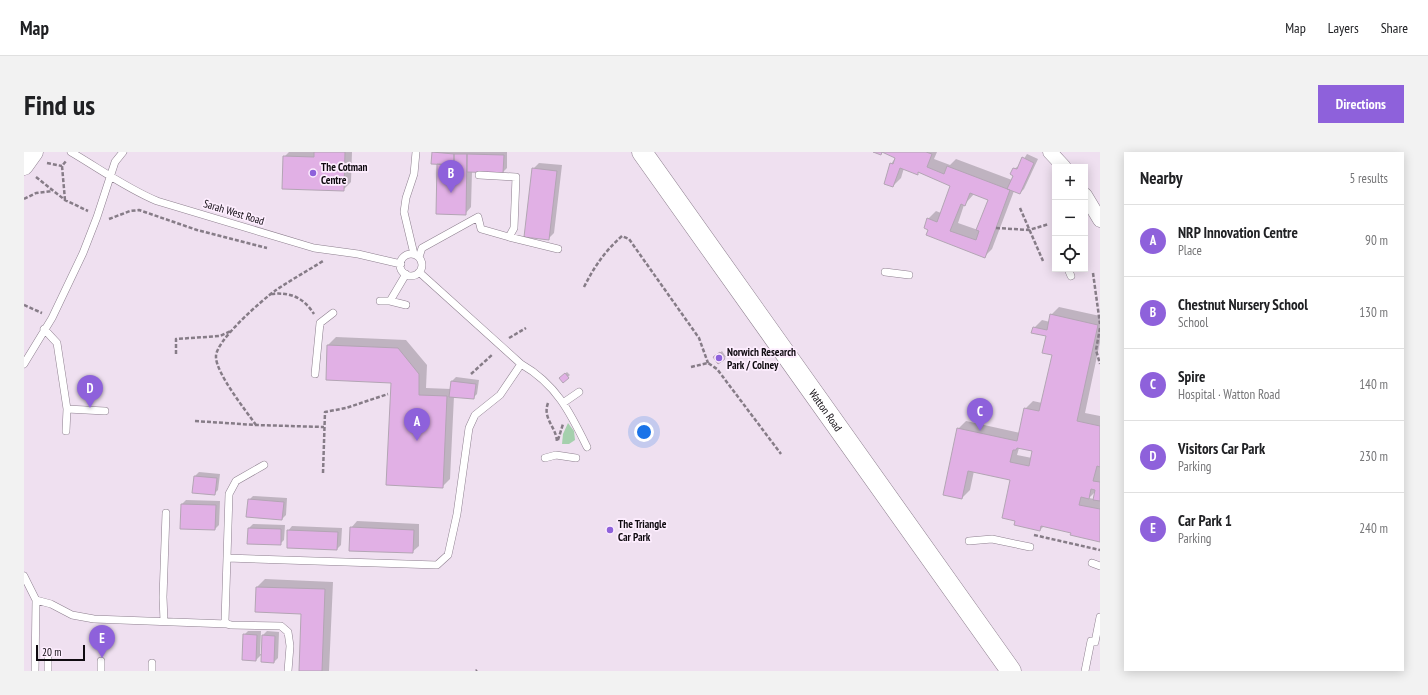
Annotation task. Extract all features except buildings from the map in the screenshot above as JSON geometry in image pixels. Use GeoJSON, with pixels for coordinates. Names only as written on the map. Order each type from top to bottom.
{"type":"FeatureCollection","features":[{"type":"Feature","properties":{"kind":"main road","name":"Watton Road"},"geometry":{"type":"LineString","coordinates":[[642,152],[1010,670]]}},
{"type":"Feature","properties":{"kind":"street"},"geometry":{"type":"LineString","coordinates":[[27,170],[34,152]]}},
{"type":"Feature","properties":{"kind":"street"},"geometry":{"type":"LineString","coordinates":[[1050,152],[1061,164]]}},
{"type":"Feature","properties":{"kind":"street"},"geometry":{"type":"LineString","coordinates":[[1088,200],[1100,220]]}},
{"type":"Feature","properties":{"kind":"lane","name":"Sarah West Road"},"geometry":{"type":"LineString","coordinates":[[71,152],[109,177],[138,193],[157,201],[307,246],[358,254],[401,264]]}},
{"type":"Feature","properties":{"kind":"lane"},"geometry":{"type":"LineString","coordinates":[[24,364],[52,318],[83,253],[97,217],[116,159],[123,152]]}},
{"type":"Feature","properties":{"kind":"lane"},"geometry":{"type":"LineString","coordinates":[[416,152],[414,174],[406,198],[404,212],[417,256],[422,266],[419,272],[413,276],[406,274],[402,270],[401,264],[405,256],[417,256]]}},
{"type":"Feature","properties":{"kind":"lane"},"geometry":{"type":"LineString","coordinates":[[479,175],[516,177],[514,228],[509,237]]}},
{"type":"Feature","properties":{"kind":"lane"},"geometry":{"type":"LineString","coordinates":[[417,256],[422,248],[478,217],[482,229],[509,237],[558,248]]}},
{"type":"Feature","properties":{"kind":"lane"},"geometry":{"type":"LineString","coordinates":[[419,272],[521,364],[534,371],[569,409],[587,447]]}},
{"type":"Feature","properties":{"kind":"lane"},"geometry":{"type":"LineString","coordinates":[[885,272],[909,275]]}},
{"type":"Feature","properties":{"kind":"lane"},"geometry":{"type":"LineString","coordinates":[[390,301],[406,274]]}},
{"type":"Feature","properties":{"kind":"lane"},"geometry":{"type":"LineString","coordinates":[[380,301],[390,301],[406,305]]}},
{"type":"Feature","properties":{"kind":"lane"},"geometry":{"type":"LineString","coordinates":[[314,374],[320,323],[333,313]]}},
{"type":"Feature","properties":{"kind":"lane"},"geometry":{"type":"LineString","coordinates":[[44,329],[57,342],[67,410],[66,431]]}},
{"type":"Feature","properties":{"kind":"lane"},"geometry":{"type":"LineString","coordinates":[[227,558],[436,565],[448,555],[456,514],[469,428],[476,415],[500,396],[521,364]]}},
{"type":"Feature","properties":{"kind":"lane"},"geometry":{"type":"LineString","coordinates":[[563,403],[579,392]]}},
{"type":"Feature","properties":{"kind":"lane"},"geometry":{"type":"LineString","coordinates":[[67,410],[105,411]]}},
{"type":"Feature","properties":{"kind":"lane"},"geometry":{"type":"LineString","coordinates":[[545,458],[556,455],[576,458]]}},
{"type":"Feature","properties":{"kind":"lane"},"geometry":{"type":"LineString","coordinates":[[227,624],[225,620],[229,494],[236,482],[264,465]]}},
{"type":"Feature","properties":{"kind":"lane"},"geometry":{"type":"LineString","coordinates":[[164,621],[163,597],[166,513]]}},
{"type":"Feature","properties":{"kind":"lane"},"geometry":{"type":"LineString","coordinates":[[969,541],[992,539],[1030,547]]}},
{"type":"Feature","properties":{"kind":"lane"},"geometry":{"type":"LineString","coordinates":[[1092,563],[1100,566]]}},
{"type":"Feature","properties":{"kind":"lane"},"geometry":{"type":"LineString","coordinates":[[24,576],[36,600],[34,671]]}},
{"type":"Feature","properties":{"kind":"lane"},"geometry":{"type":"LineString","coordinates":[[36,600],[51,604],[72,615],[94,619],[281,626],[288,632],[290,646],[288,671]]}},
{"type":"Feature","properties":{"kind":"lane"},"geometry":{"type":"LineString","coordinates":[[1085,671],[1100,617]]}},
{"type":"Feature","properties":{"kind":"lane"},"geometry":{"type":"LineString","coordinates":[[48,659],[48,671]]}},
{"type":"Feature","properties":{"kind":"lane"},"geometry":{"type":"LineString","coordinates":[[100,671],[101,661]]}},
{"type":"Feature","properties":{"kind":"lane"},"geometry":{"type":"LineString","coordinates":[[152,663],[152,671]]}},
{"type":"Feature","properties":{"kind":"path"},"geometry":{"type":"LineString","coordinates":[[62,166],[65,200]]}},
{"type":"Feature","properties":{"kind":"path"},"geometry":{"type":"LineString","coordinates":[[27,170],[65,200],[97,217],[106,220],[130,211],[139,210],[197,230],[271,249]]}},
{"type":"Feature","properties":{"kind":"path"},"geometry":{"type":"LineString","coordinates":[[24,199],[36,193],[53,191]]}},
{"type":"Feature","properties":{"kind":"path"},"geometry":{"type":"LineString","coordinates":[[1020,208],[1043,261]]}},
{"type":"Feature","properties":{"kind":"path"},"geometry":{"type":"LineString","coordinates":[[996,228],[1029,230],[1049,224]]}},
{"type":"Feature","properties":{"kind":"path"},"geometry":{"type":"LineString","coordinates":[[584,286],[596,263],[613,244],[622,236],[629,239],[699,338],[708,363],[717,369],[781,454]]}},
{"type":"Feature","properties":{"kind":"path"},"geometry":{"type":"LineString","coordinates":[[256,425],[218,369],[216,357],[218,348],[232,331],[270,294],[338,252]]}},
{"type":"Feature","properties":{"kind":"path"},"geometry":{"type":"LineString","coordinates":[[316,259],[323,261]]}},
{"type":"Feature","properties":{"kind":"path"},"geometry":{"type":"LineString","coordinates":[[1093,273],[1100,324]]}},
{"type":"Feature","properties":{"kind":"path"},"geometry":{"type":"LineString","coordinates":[[270,294],[282,293],[297,296],[308,305],[320,323]]}},
{"type":"Feature","properties":{"kind":"path"},"geometry":{"type":"LineString","coordinates":[[24,305],[39,311]]}},
{"type":"Feature","properties":{"kind":"path"},"geometry":{"type":"LineString","coordinates":[[510,337],[526,328]]}},
{"type":"Feature","properties":{"kind":"path"},"geometry":{"type":"LineString","coordinates":[[1100,328],[1096,350],[1100,364]]}},
{"type":"Feature","properties":{"kind":"path"},"geometry":{"type":"LineString","coordinates":[[176,354],[176,339],[220,336],[232,331]]}},
{"type":"Feature","properties":{"kind":"path"},"geometry":{"type":"LineString","coordinates":[[471,374],[502,346]]}},
{"type":"Feature","properties":{"kind":"path"},"geometry":{"type":"LineString","coordinates":[[691,367],[708,363]]}},
{"type":"Feature","properties":{"kind":"path"},"geometry":{"type":"LineString","coordinates":[[323,473],[325,412],[346,408],[388,394]]}},
{"type":"Feature","properties":{"kind":"path"},"geometry":{"type":"LineString","coordinates":[[556,394],[548,404],[546,410],[547,418],[557,435],[556,455]]}},
{"type":"Feature","properties":{"kind":"path"},"geometry":{"type":"LineString","coordinates":[[557,443],[569,409]]}},
{"type":"Feature","properties":{"kind":"path"},"geometry":{"type":"LineString","coordinates":[[195,420],[256,425],[324,426]]}},
{"type":"Feature","properties":{"kind":"path"},"geometry":{"type":"LineString","coordinates":[[1030,547],[1033,535],[1100,550]]}},
{"type":"Feature","properties":{"kind":"green space"},"geometry":{"type":"Polygon","coordinates":[[[568,423],[574,431],[575,440],[569,444],[562,444],[563,434],[568,423]]]}},
{"type":"Feature","properties":{"kind":"place","name":"The Cotman Centre"},"geometry":{"type":"Point","coordinates":[313,173]}},
{"type":"Feature","properties":{"kind":"place","name":"Chestnut Nursery School"},"geometry":{"type":"Point","coordinates":[451,193]}},
{"type":"Feature","properties":{"kind":"place","name":"Norwich Research Park / Colney"},"geometry":{"type":"Point","coordinates":[719,358]}},
{"type":"Feature","properties":{"kind":"place","name":"Visitors Car Park"},"geometry":{"type":"Point","coordinates":[90,408]}},
{"type":"Feature","properties":{"kind":"place","name":"Spire"},"geometry":{"type":"Point","coordinates":[980,431]}},
{"type":"Feature","properties":{"kind":"place","name":"NRP Innovation Centre"},"geometry":{"type":"Point","coordinates":[417,441]}},
{"type":"Feature","properties":{"kind":"place","name":"The Triangle Car Park"},"geometry":{"type":"Point","coordinates":[610,530]}},
{"type":"Feature","properties":{"kind":"place","name":"Car Park 1"},"geometry":{"type":"Point","coordinates":[102,658]}}]}
